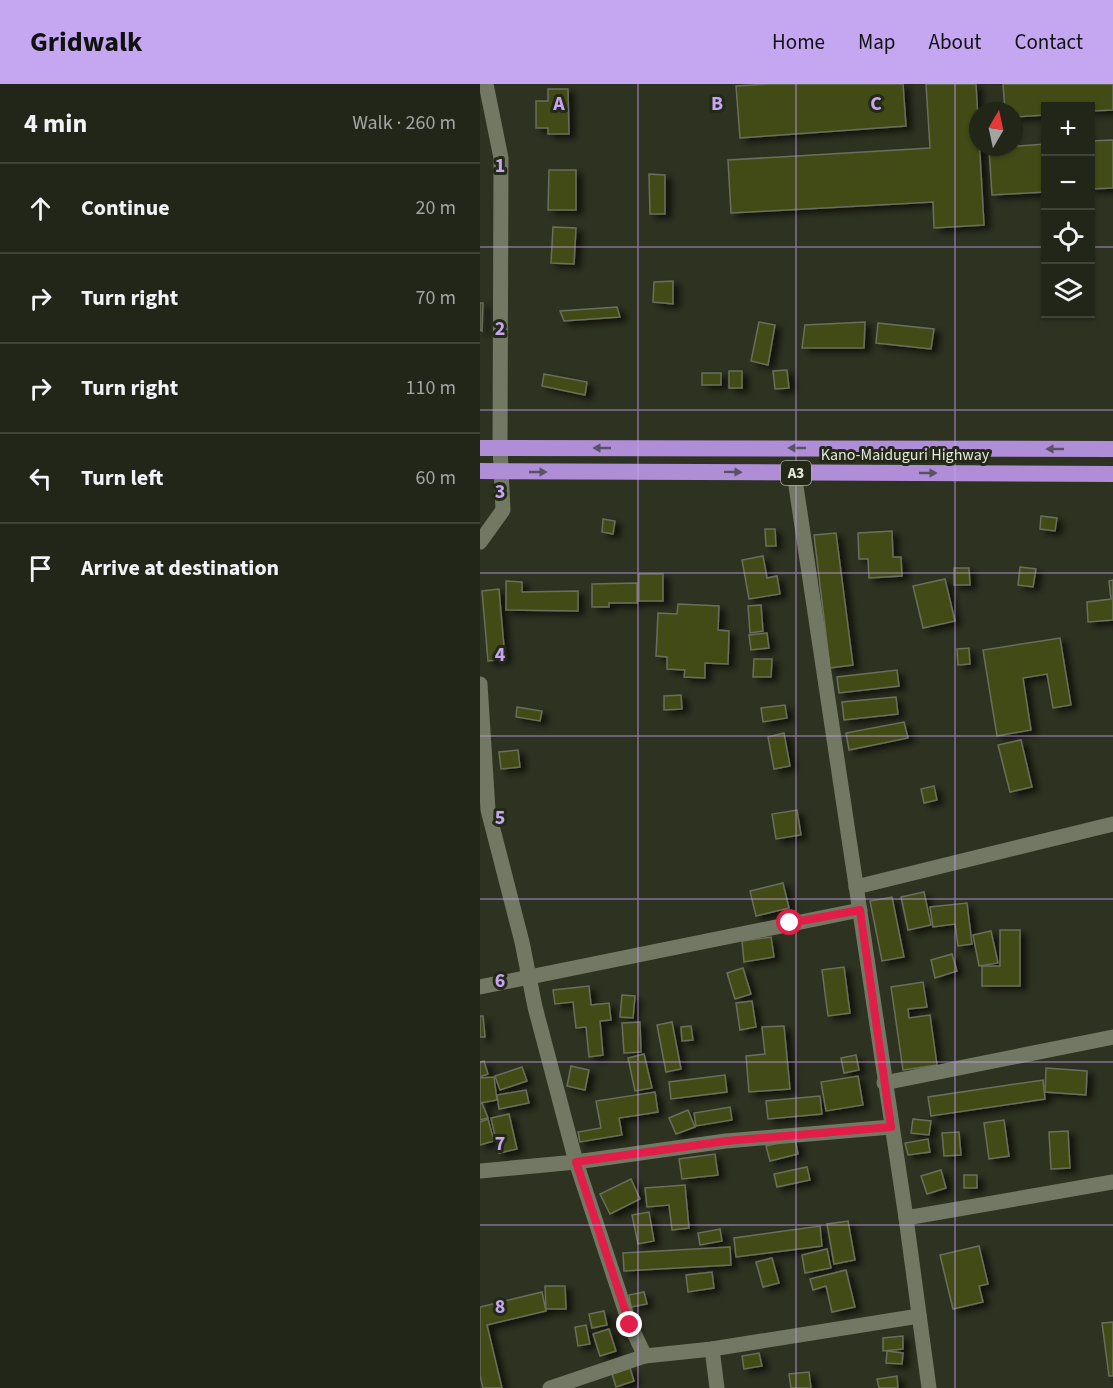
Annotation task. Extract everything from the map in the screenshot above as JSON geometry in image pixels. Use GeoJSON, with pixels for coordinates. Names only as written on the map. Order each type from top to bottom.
{"type":"FeatureCollection","features":[{"type":"Feature","properties":{"kind":"highway","name":"Kano-Maiduguri Highway"},"geometry":{"type":"LineString","coordinates":[[480,448],[1113,449]]}},
{"type":"Feature","properties":{"kind":"highway","name":"Kano-Maiduguri Highway"},"geometry":{"type":"LineString","coordinates":[[480,471],[1113,474]]}},
{"type":"Feature","properties":{"kind":"street"},"geometry":{"type":"LineString","coordinates":[[480,542],[503,510],[501,158],[486,84]]}},
{"type":"Feature","properties":{"kind":"street"},"geometry":{"type":"LineString","coordinates":[[794,473],[906,1218],[929,1388]]}},
{"type":"Feature","properties":{"kind":"street"},"geometry":{"type":"LineString","coordinates":[[480,684],[488,810],[522,942],[528,975],[576,1162],[630,1325],[645,1356]]}},
{"type":"Feature","properties":{"kind":"street"},"geometry":{"type":"LineString","coordinates":[[856,887],[1113,824]]}},
{"type":"Feature","properties":{"kind":"street"},"geometry":{"type":"LineString","coordinates":[[480,987],[528,975],[584,968],[860,910]]}},
{"type":"Feature","properties":{"kind":"street"},"geometry":{"type":"LineString","coordinates":[[884,1083],[1113,1037]]}},
{"type":"Feature","properties":{"kind":"street"},"geometry":{"type":"LineString","coordinates":[[480,1172],[576,1162],[726,1141],[891,1127]]}},
{"type":"Feature","properties":{"kind":"street"},"geometry":{"type":"LineString","coordinates":[[906,1218],[1113,1182]]}},
{"type":"Feature","properties":{"kind":"street"},"geometry":{"type":"LineString","coordinates":[[550,1388],[645,1356],[712,1349],[919,1316]]}},
{"type":"Feature","properties":{"kind":"street"},"geometry":{"type":"LineString","coordinates":[[712,1349],[717,1388]]}},
{"type":"Feature","properties":{"kind":"building"},"geometry":{"type":"Polygon","coordinates":[[[903,84],[906,126],[740,138],[736,86],[903,84]]]}},
{"type":"Feature","properties":{"kind":"building"},"geometry":{"type":"Polygon","coordinates":[[[926,84],[976,84],[977,102],[969,102],[969,156],[980,156],[984,225],[934,228],[933,202],[731,213],[728,160],[930,148],[926,84]]]}},
{"type":"Feature","properties":{"kind":"building"},"geometry":{"type":"Polygon","coordinates":[[[1003,84],[1113,84],[1113,110],[1095,111],[1095,102],[1041,102],[1041,115],[1023,116],[1023,102],[1004,102],[1003,84]]]}},
{"type":"Feature","properties":{"kind":"building"},"geometry":{"type":"Polygon","coordinates":[[[548,89],[568,89],[569,134],[548,134],[548,128],[536,128],[536,101],[548,101],[548,89]]]}},
{"type":"Feature","properties":{"kind":"building"},"geometry":{"type":"Polygon","coordinates":[[[1113,140],[1113,188],[1095,189],[1095,141],[1113,140]]]}},
{"type":"Feature","properties":{"kind":"building"},"geometry":{"type":"Polygon","coordinates":[[[1041,144],[1041,192],[992,195],[990,156],[1023,156],[1023,146],[1041,144]]]}},
{"type":"Feature","properties":{"kind":"building"},"geometry":{"type":"Polygon","coordinates":[[[549,170],[576,170],[576,210],[548,210],[549,170]]]}},
{"type":"Feature","properties":{"kind":"building"},"geometry":{"type":"Polygon","coordinates":[[[649,174],[665,175],[665,214],[650,214],[649,174]]]}},
{"type":"Feature","properties":{"kind":"building"},"geometry":{"type":"Polygon","coordinates":[[[553,227],[576,228],[574,264],[551,263],[553,227]]]}},
{"type":"Feature","properties":{"kind":"building"},"geometry":{"type":"Polygon","coordinates":[[[673,281],[673,304],[653,302],[654,282],[673,281]]]}},
{"type":"Feature","properties":{"kind":"building"},"geometry":{"type":"Polygon","coordinates":[[[480,303],[483,303],[482,331],[480,330],[480,303]]]}},
{"type":"Feature","properties":{"kind":"building"},"geometry":{"type":"Polygon","coordinates":[[[617,307],[620,317],[564,321],[560,311],[617,307]]]}},
{"type":"Feature","properties":{"kind":"building"},"geometry":{"type":"Polygon","coordinates":[[[759,322],[775,325],[768,365],[751,361],[759,322]]]}},
{"type":"Feature","properties":{"kind":"building"},"geometry":{"type":"Polygon","coordinates":[[[865,322],[864,348],[802,348],[805,325],[865,322]]]}},
{"type":"Feature","properties":{"kind":"building"},"geometry":{"type":"Polygon","coordinates":[[[878,323],[934,329],[931,349],[876,343],[878,323]]]}},
{"type":"Feature","properties":{"kind":"building"},"geometry":{"type":"Polygon","coordinates":[[[787,370],[789,388],[775,389],[773,371],[787,370]]]}},
{"type":"Feature","properties":{"kind":"building"},"geometry":{"type":"Polygon","coordinates":[[[729,371],[742,371],[742,388],[729,388],[729,371]]]}},
{"type":"Feature","properties":{"kind":"building"},"geometry":{"type":"Polygon","coordinates":[[[702,373],[721,373],[721,385],[702,385],[702,373]]]}},
{"type":"Feature","properties":{"kind":"building"},"geometry":{"type":"Polygon","coordinates":[[[544,374],[587,382],[585,395],[542,386],[544,374]]]}},
{"type":"Feature","properties":{"kind":"building"},"geometry":{"type":"Polygon","coordinates":[[[1041,516],[1057,518],[1055,531],[1040,529],[1041,516]]]}},
{"type":"Feature","properties":{"kind":"building"},"geometry":{"type":"Polygon","coordinates":[[[603,519],[615,521],[613,534],[602,532],[603,519]]]}},
{"type":"Feature","properties":{"kind":"building"},"geometry":{"type":"Polygon","coordinates":[[[765,529],[775,529],[776,546],[766,546],[765,529]]]}},
{"type":"Feature","properties":{"kind":"building"},"geometry":{"type":"Polygon","coordinates":[[[892,531],[893,557],[901,557],[902,576],[869,578],[868,559],[859,559],[858,533],[892,531]]]}},
{"type":"Feature","properties":{"kind":"building"},"geometry":{"type":"Polygon","coordinates":[[[836,533],[853,665],[830,668],[814,535],[836,533]]]}},
{"type":"Feature","properties":{"kind":"building"},"geometry":{"type":"Polygon","coordinates":[[[763,556],[767,578],[777,576],[780,594],[749,599],[742,560],[763,556]]]}},
{"type":"Feature","properties":{"kind":"building"},"geometry":{"type":"Polygon","coordinates":[[[1020,567],[1036,569],[1033,587],[1018,585],[1020,567]]]}},
{"type":"Feature","properties":{"kind":"building"},"geometry":{"type":"Polygon","coordinates":[[[954,568],[969,568],[970,585],[954,585],[954,568]]]}},
{"type":"Feature","properties":{"kind":"building"},"geometry":{"type":"Polygon","coordinates":[[[639,574],[663,574],[663,601],[639,601],[639,574]]]}},
{"type":"Feature","properties":{"kind":"building"},"geometry":{"type":"Polygon","coordinates":[[[945,579],[955,621],[923,628],[913,586],[945,579]]]}},
{"type":"Feature","properties":{"kind":"building"},"geometry":{"type":"Polygon","coordinates":[[[1113,580],[1113,620],[1088,622],[1087,602],[1111,599],[1109,581],[1113,580]]]}},
{"type":"Feature","properties":{"kind":"building"},"geometry":{"type":"Polygon","coordinates":[[[506,581],[522,582],[522,592],[578,591],[578,611],[506,610],[506,581]]]}},
{"type":"Feature","properties":{"kind":"building"},"geometry":{"type":"Polygon","coordinates":[[[637,583],[637,603],[609,603],[609,607],[592,607],[592,584],[637,583]]]}},
{"type":"Feature","properties":{"kind":"building"},"geometry":{"type":"Polygon","coordinates":[[[499,589],[505,659],[488,661],[482,591],[499,589]]]}},
{"type":"Feature","properties":{"kind":"building"},"geometry":{"type":"Polygon","coordinates":[[[678,604],[719,606],[718,630],[729,631],[728,664],[705,663],[705,678],[684,677],[685,670],[667,669],[667,657],[656,656],[658,613],[677,614],[678,604]]]}},
{"type":"Feature","properties":{"kind":"building"},"geometry":{"type":"Polygon","coordinates":[[[761,605],[763,631],[750,633],[748,606],[761,605]]]}},
{"type":"Feature","properties":{"kind":"building"},"geometry":{"type":"Polygon","coordinates":[[[767,633],[769,648],[751,650],[749,635],[767,633]]]}},
{"type":"Feature","properties":{"kind":"building"},"geometry":{"type":"Polygon","coordinates":[[[1060,638],[1071,705],[1053,708],[1047,674],[1023,678],[1031,730],[997,736],[983,650],[1060,638]]]}},
{"type":"Feature","properties":{"kind":"building"},"geometry":{"type":"Polygon","coordinates":[[[969,648],[970,664],[958,665],[957,649],[969,648]]]}},
{"type":"Feature","properties":{"kind":"building"},"geometry":{"type":"Polygon","coordinates":[[[754,659],[772,659],[771,677],[753,677],[754,659]]]}},
{"type":"Feature","properties":{"kind":"building"},"geometry":{"type":"Polygon","coordinates":[[[897,670],[899,686],[839,693],[837,677],[897,670]]]}},
{"type":"Feature","properties":{"kind":"building"},"geometry":{"type":"Polygon","coordinates":[[[681,695],[682,709],[664,710],[664,696],[681,695]]]}},
{"type":"Feature","properties":{"kind":"building"},"geometry":{"type":"Polygon","coordinates":[[[896,697],[898,714],[844,720],[842,702],[896,697]]]}},
{"type":"Feature","properties":{"kind":"building"},"geometry":{"type":"Polygon","coordinates":[[[785,705],[787,718],[763,722],[761,708],[785,705]]]}},
{"type":"Feature","properties":{"kind":"building"},"geometry":{"type":"Polygon","coordinates":[[[517,707],[542,711],[540,721],[516,717],[517,707]]]}},
{"type":"Feature","properties":{"kind":"building"},"geometry":{"type":"Polygon","coordinates":[[[904,722],[908,738],[849,750],[846,733],[904,722]]]}},
{"type":"Feature","properties":{"kind":"building"},"geometry":{"type":"Polygon","coordinates":[[[784,733],[790,766],[774,769],[768,737],[784,733]]]}},
{"type":"Feature","properties":{"kind":"building"},"geometry":{"type":"Polygon","coordinates":[[[1021,740],[1032,787],[1010,792],[998,745],[1021,740]]]}},
{"type":"Feature","properties":{"kind":"building"},"geometry":{"type":"Polygon","coordinates":[[[518,750],[520,767],[501,769],[499,752],[518,750]]]}},
{"type":"Feature","properties":{"kind":"building"},"geometry":{"type":"Polygon","coordinates":[[[934,786],[937,800],[924,803],[921,789],[934,786]]]}},
{"type":"Feature","properties":{"kind":"building"},"geometry":{"type":"Polygon","coordinates":[[[797,810],[801,835],[776,839],[772,814],[797,810]]]}},
{"type":"Feature","properties":{"kind":"building"},"geometry":{"type":"Polygon","coordinates":[[[783,883],[789,908],[756,916],[750,891],[783,883]]]}},
{"type":"Feature","properties":{"kind":"building"},"geometry":{"type":"Polygon","coordinates":[[[924,892],[931,925],[908,930],[901,897],[924,892]]]}},
{"type":"Feature","properties":{"kind":"building"},"geometry":{"type":"Polygon","coordinates":[[[892,897],[904,957],[882,961],[870,901],[892,897]]]}},
{"type":"Feature","properties":{"kind":"building"},"geometry":{"type":"Polygon","coordinates":[[[967,903],[972,944],[958,946],[955,924],[933,927],[930,907],[967,903]]]}},
{"type":"Feature","properties":{"kind":"building"},"geometry":{"type":"Polygon","coordinates":[[[1000,930],[1020,930],[1020,986],[982,986],[982,966],[1000,966],[1000,930]]]}},
{"type":"Feature","properties":{"kind":"building"},"geometry":{"type":"Polygon","coordinates":[[[991,931],[998,963],[979,966],[973,935],[991,931]]]}},
{"type":"Feature","properties":{"kind":"building"},"geometry":{"type":"Polygon","coordinates":[[[771,937],[774,957],[744,962],[742,941],[771,937]]]}},
{"type":"Feature","properties":{"kind":"building"},"geometry":{"type":"Polygon","coordinates":[[[952,954],[957,971],[935,978],[931,960],[952,954]]]}},
{"type":"Feature","properties":{"kind":"building"},"geometry":{"type":"Polygon","coordinates":[[[844,967],[850,1013],[828,1016],[822,970],[844,967]]]}},
{"type":"Feature","properties":{"kind":"building"},"geometry":{"type":"Polygon","coordinates":[[[743,968],[751,994],[735,999],[727,973],[743,968]]]}},
{"type":"Feature","properties":{"kind":"building"},"geometry":{"type":"Polygon","coordinates":[[[923,982],[927,1007],[908,1009],[909,1018],[930,1015],[937,1065],[903,1070],[891,987],[923,982]]]}},
{"type":"Feature","properties":{"kind":"building"},"geometry":{"type":"Polygon","coordinates":[[[589,986],[591,1005],[609,1003],[611,1020],[600,1021],[603,1055],[589,1057],[586,1027],[576,1028],[573,1002],[555,1004],[553,990],[589,986]]]}},
{"type":"Feature","properties":{"kind":"building"},"geometry":{"type":"Polygon","coordinates":[[[622,995],[635,996],[633,1018],[620,1017],[622,995]]]}},
{"type":"Feature","properties":{"kind":"building"},"geometry":{"type":"Polygon","coordinates":[[[752,1001],[756,1027],[740,1030],[736,1003],[752,1001]]]}},
{"type":"Feature","properties":{"kind":"building"},"geometry":{"type":"Polygon","coordinates":[[[480,1016],[483,1016],[485,1037],[480,1037],[480,1016]]]}},
{"type":"Feature","properties":{"kind":"building"},"geometry":{"type":"Polygon","coordinates":[[[640,1022],[641,1052],[624,1053],[622,1023],[640,1022]]]}},
{"type":"Feature","properties":{"kind":"building"},"geometry":{"type":"Polygon","coordinates":[[[672,1022],[681,1069],[666,1072],[657,1025],[672,1022]]]}},
{"type":"Feature","properties":{"kind":"building"},"geometry":{"type":"Polygon","coordinates":[[[691,1026],[693,1040],[682,1041],[681,1027],[691,1026]]]}},
{"type":"Feature","properties":{"kind":"building"},"geometry":{"type":"Polygon","coordinates":[[[784,1026],[790,1089],[749,1092],[746,1056],[765,1054],[762,1027],[784,1026]]]}},
{"type":"Feature","properties":{"kind":"building"},"geometry":{"type":"Polygon","coordinates":[[[644,1054],[652,1088],[635,1091],[628,1058],[644,1054]]]}},
{"type":"Feature","properties":{"kind":"building"},"geometry":{"type":"Polygon","coordinates":[[[856,1055],[859,1070],[844,1073],[841,1058],[856,1055]]]}},
{"type":"Feature","properties":{"kind":"building"},"geometry":{"type":"Polygon","coordinates":[[[484,1061],[488,1074],[480,1077],[480,1062],[484,1061]]]}},
{"type":"Feature","properties":{"kind":"building"},"geometry":{"type":"Polygon","coordinates":[[[571,1066],[589,1070],[585,1090],[567,1086],[571,1066]]]}},
{"type":"Feature","properties":{"kind":"building"},"geometry":{"type":"Polygon","coordinates":[[[522,1067],[527,1081],[500,1090],[495,1076],[522,1067]]]}},
{"type":"Feature","properties":{"kind":"building"},"geometry":{"type":"Polygon","coordinates":[[[1046,1068],[1087,1071],[1086,1095],[1045,1092],[1046,1068]]]}},
{"type":"Feature","properties":{"kind":"building"},"geometry":{"type":"Polygon","coordinates":[[[725,1075],[727,1092],[671,1099],[669,1082],[725,1075]]]}},
{"type":"Feature","properties":{"kind":"building"},"geometry":{"type":"Polygon","coordinates":[[[858,1076],[863,1105],[826,1111],[821,1082],[858,1076]]]}},
{"type":"Feature","properties":{"kind":"building"},"geometry":{"type":"Polygon","coordinates":[[[494,1077],[497,1100],[480,1103],[480,1078],[494,1077]]]}},
{"type":"Feature","properties":{"kind":"building"},"geometry":{"type":"Polygon","coordinates":[[[1043,1080],[1045,1099],[931,1116],[928,1097],[1043,1080]]]}},
{"type":"Feature","properties":{"kind":"building"},"geometry":{"type":"Polygon","coordinates":[[[526,1090],[529,1103],[499,1109],[497,1095],[526,1090]]]}},
{"type":"Feature","properties":{"kind":"building"},"geometry":{"type":"Polygon","coordinates":[[[655,1092],[658,1112],[619,1118],[622,1135],[580,1142],[578,1132],[601,1128],[596,1101],[655,1092]]]}},
{"type":"Feature","properties":{"kind":"building"},"geometry":{"type":"Polygon","coordinates":[[[820,1096],[822,1114],[768,1119],[766,1101],[820,1096]]]}},
{"type":"Feature","properties":{"kind":"building"},"geometry":{"type":"Polygon","coordinates":[[[482,1103],[488,1118],[480,1120],[480,1104],[482,1103]]]}},
{"type":"Feature","properties":{"kind":"building"},"geometry":{"type":"Polygon","coordinates":[[[730,1107],[732,1120],[696,1126],[694,1113],[730,1107]]]}},
{"type":"Feature","properties":{"kind":"building"},"geometry":{"type":"Polygon","coordinates":[[[688,1110],[695,1127],[676,1134],[669,1118],[688,1110]]]}},
{"type":"Feature","properties":{"kind":"building"},"geometry":{"type":"Polygon","coordinates":[[[509,1114],[517,1149],[499,1153],[491,1118],[509,1114]]]}},
{"type":"Feature","properties":{"kind":"building"},"geometry":{"type":"Polygon","coordinates":[[[488,1119],[494,1141],[480,1145],[480,1122],[488,1119]]]}},
{"type":"Feature","properties":{"kind":"building"},"geometry":{"type":"Polygon","coordinates":[[[913,1119],[931,1121],[929,1135],[911,1133],[913,1119]]]}},
{"type":"Feature","properties":{"kind":"building"},"geometry":{"type":"Polygon","coordinates":[[[1004,1120],[1009,1156],[989,1159],[984,1123],[1004,1120]]]}},
{"type":"Feature","properties":{"kind":"building"},"geometry":{"type":"Polygon","coordinates":[[[1068,1131],[1070,1168],[1051,1169],[1049,1132],[1068,1131]]]}},
{"type":"Feature","properties":{"kind":"building"},"geometry":{"type":"Polygon","coordinates":[[[959,1132],[961,1155],[944,1156],[942,1133],[959,1132]]]}},
{"type":"Feature","properties":{"kind":"building"},"geometry":{"type":"Polygon","coordinates":[[[795,1139],[798,1154],[770,1161],[766,1146],[795,1139]]]}},
{"type":"Feature","properties":{"kind":"building"},"geometry":{"type":"Polygon","coordinates":[[[928,1139],[930,1152],[908,1155],[905,1143],[928,1139]]]}},
{"type":"Feature","properties":{"kind":"building"},"geometry":{"type":"Polygon","coordinates":[[[715,1154],[718,1175],[682,1179],[679,1159],[715,1154]]]}},
{"type":"Feature","properties":{"kind":"building"},"geometry":{"type":"Polygon","coordinates":[[[807,1167],[810,1180],[777,1187],[774,1174],[807,1167]]]}},
{"type":"Feature","properties":{"kind":"building"},"geometry":{"type":"Polygon","coordinates":[[[941,1170],[946,1188],[927,1194],[921,1176],[941,1170]]]}},
{"type":"Feature","properties":{"kind":"building"},"geometry":{"type":"Polygon","coordinates":[[[964,1175],[977,1175],[977,1188],[964,1188],[964,1175]]]}},
{"type":"Feature","properties":{"kind":"building"},"geometry":{"type":"Polygon","coordinates":[[[631,1179],[640,1199],[610,1214],[600,1194],[631,1179]]]}},
{"type":"Feature","properties":{"kind":"building"},"geometry":{"type":"Polygon","coordinates":[[[685,1185],[689,1228],[672,1230],[669,1205],[647,1207],[645,1188],[685,1185]]]}},
{"type":"Feature","properties":{"kind":"building"},"geometry":{"type":"Polygon","coordinates":[[[649,1212],[654,1241],[638,1244],[632,1215],[649,1212]]]}},
{"type":"Feature","properties":{"kind":"building"},"geometry":{"type":"Polygon","coordinates":[[[848,1221],[855,1260],[834,1264],[827,1224],[848,1221]]]}},
{"type":"Feature","properties":{"kind":"building"},"geometry":{"type":"Polygon","coordinates":[[[820,1226],[822,1246],[736,1257],[734,1238],[820,1226]]]}},
{"type":"Feature","properties":{"kind":"building"},"geometry":{"type":"Polygon","coordinates":[[[720,1229],[722,1241],[700,1245],[698,1233],[720,1229]]]}},
{"type":"Feature","properties":{"kind":"building"},"geometry":{"type":"Polygon","coordinates":[[[979,1246],[988,1284],[979,1286],[983,1302],[953,1309],[940,1255],[979,1246]]]}},
{"type":"Feature","properties":{"kind":"building"},"geometry":{"type":"Polygon","coordinates":[[[730,1247],[731,1265],[624,1271],[623,1253],[730,1247]]]}},
{"type":"Feature","properties":{"kind":"building"},"geometry":{"type":"Polygon","coordinates":[[[827,1249],[831,1268],[805,1273],[802,1255],[827,1249]]]}},
{"type":"Feature","properties":{"kind":"building"},"geometry":{"type":"Polygon","coordinates":[[[772,1258],[779,1283],[763,1287],[756,1262],[772,1258]]]}},
{"type":"Feature","properties":{"kind":"building"},"geometry":{"type":"Polygon","coordinates":[[[846,1270],[855,1307],[832,1312],[826,1286],[813,1290],[810,1279],[846,1270]]]}},
{"type":"Feature","properties":{"kind":"building"},"geometry":{"type":"Polygon","coordinates":[[[712,1272],[714,1288],[688,1292],[686,1275],[712,1272]]]}},
{"type":"Feature","properties":{"kind":"building"},"geometry":{"type":"Polygon","coordinates":[[[545,1286],[565,1286],[566,1309],[546,1309],[545,1286]]]}},
{"type":"Feature","properties":{"kind":"building"},"geometry":{"type":"Polygon","coordinates":[[[542,1292],[546,1311],[487,1325],[502,1388],[483,1388],[480,1376],[480,1307],[542,1292]]]}},
{"type":"Feature","properties":{"kind":"building"},"geometry":{"type":"Polygon","coordinates":[[[644,1292],[647,1304],[631,1307],[629,1295],[644,1292]]]}},
{"type":"Feature","properties":{"kind":"building"},"geometry":{"type":"Polygon","coordinates":[[[604,1311],[607,1325],[592,1328],[589,1314],[604,1311]]]}},
{"type":"Feature","properties":{"kind":"building"},"geometry":{"type":"Polygon","coordinates":[[[1113,1322],[1113,1376],[1109,1376],[1102,1323],[1113,1322]]]}},
{"type":"Feature","properties":{"kind":"building"},"geometry":{"type":"Polygon","coordinates":[[[586,1325],[590,1344],[578,1346],[575,1327],[586,1325]]]}},
{"type":"Feature","properties":{"kind":"building"},"geometry":{"type":"Polygon","coordinates":[[[609,1329],[616,1351],[600,1356],[593,1334],[609,1329]]]}},
{"type":"Feature","properties":{"kind":"building"},"geometry":{"type":"Polygon","coordinates":[[[903,1336],[903,1349],[883,1351],[883,1338],[903,1336]]]}},
{"type":"Feature","properties":{"kind":"building"},"geometry":{"type":"Polygon","coordinates":[[[887,1351],[903,1353],[902,1364],[886,1363],[887,1351]]]}},
{"type":"Feature","properties":{"kind":"building"},"geometry":{"type":"Polygon","coordinates":[[[759,1353],[762,1366],[744,1369],[742,1356],[759,1353]]]}},
{"type":"Feature","properties":{"kind":"building"},"geometry":{"type":"Polygon","coordinates":[[[630,1368],[634,1381],[616,1387],[612,1374],[630,1368]]]}},
{"type":"Feature","properties":{"kind":"building"},"geometry":{"type":"Polygon","coordinates":[[[809,1372],[811,1388],[791,1388],[789,1374],[809,1372]]]}},
{"type":"Feature","properties":{"kind":"building"},"geometry":{"type":"Polygon","coordinates":[[[897,1376],[898,1388],[879,1388],[877,1379],[897,1376]]]}},
{"type":"Feature","properties":{"kind":"route"},"geometry":{"type":"LineString","coordinates":[[630,1325],[576,1162],[726,1141],[891,1127],[860,910],[790,923]]}}]}
